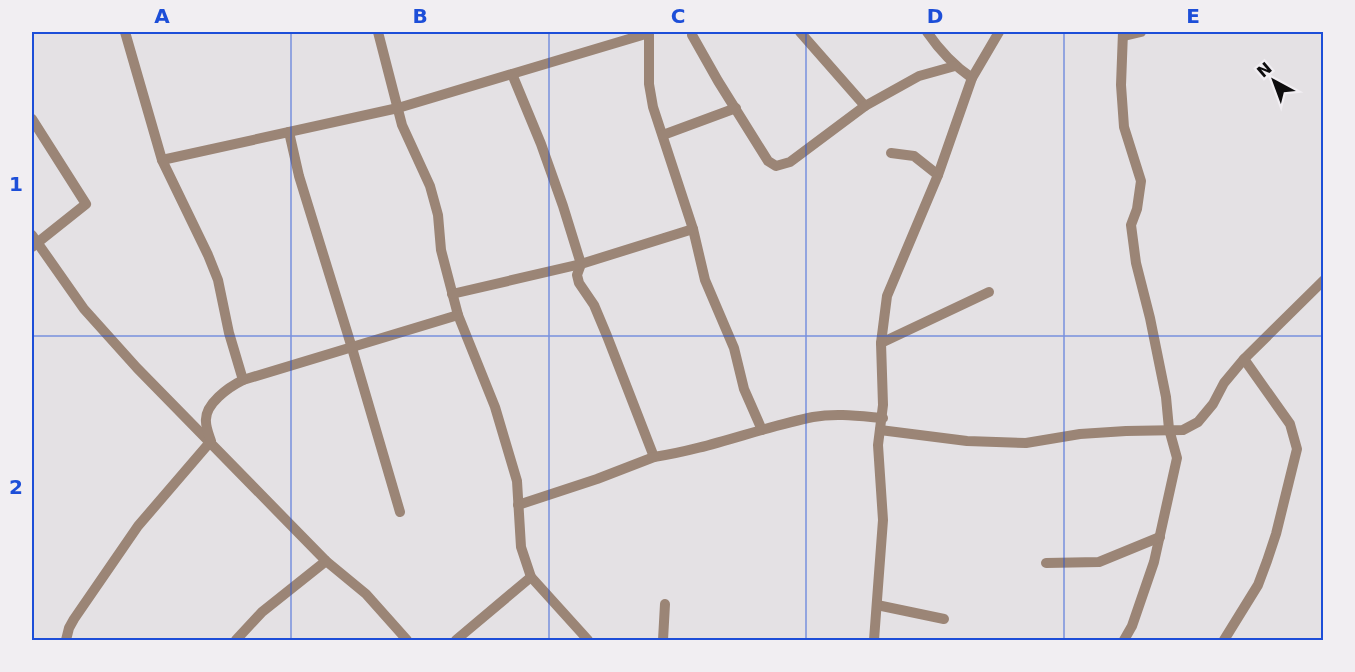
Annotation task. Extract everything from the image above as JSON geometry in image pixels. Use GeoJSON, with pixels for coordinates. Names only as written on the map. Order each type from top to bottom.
{"type":"FeatureCollection","features":[{"type":"Feature","properties":{"kind":"street"},"geometry":{"type":"LineString","coordinates":[[125,32],[162,160],[218,280],[229,333],[243,380]]}},
{"type":"Feature","properties":{"kind":"street"},"geometry":{"type":"LineString","coordinates":[[378,32],[402,125],[430,186],[441,250],[458,315],[495,407],[517,481],[521,547],[531,577],[588,640]]}},
{"type":"Feature","properties":{"kind":"street"},"geometry":{"type":"LineString","coordinates":[[162,160],[398,108],[649,32],[649,84],[653,107],[693,229],[705,280],[734,348],[744,389],[762,430]]}},
{"type":"Feature","properties":{"kind":"street"},"geometry":{"type":"LineString","coordinates":[[800,32],[865,106]]}},
{"type":"Feature","properties":{"kind":"street"},"geometry":{"type":"LineString","coordinates":[[927,32],[939,51],[972,78]]}},
{"type":"Feature","properties":{"kind":"street"},"geometry":{"type":"LineString","coordinates":[[874,640],[884,520],[878,445],[883,418],[881,343],[887,296],[938,175],[972,78],[999,32]]}},
{"type":"Feature","properties":{"kind":"street"},"geometry":{"type":"LineString","coordinates":[[1124,640],[1132,626],[1154,562],[1177,458],[1169,429],[1166,397],[1150,318],[1136,263],[1131,225],[1137,209],[1141,181],[1124,127],[1121,85],[1124,34],[1141,32]]}},
{"type":"Feature","properties":{"kind":"street"},"geometry":{"type":"LineString","coordinates":[[692,35],[768,161],[776,166],[790,162],[865,106],[919,76],[955,66]]}},
{"type":"Feature","properties":{"kind":"street"},"geometry":{"type":"LineString","coordinates":[[512,74],[542,144],[581,264],[577,275],[579,283],[594,305],[654,457]]}},
{"type":"Feature","properties":{"kind":"street"},"geometry":{"type":"LineString","coordinates":[[663,135],[736,108]]}},
{"type":"Feature","properties":{"kind":"street"},"geometry":{"type":"LineString","coordinates":[[32,119],[86,204],[33,242],[84,309],[137,368],[326,561],[366,594],[407,640]]}},
{"type":"Feature","properties":{"kind":"street"},"geometry":{"type":"LineString","coordinates":[[289,132],[299,176],[400,512]]}},
{"type":"Feature","properties":{"kind":"street"},"geometry":{"type":"LineString","coordinates":[[891,153],[914,156],[938,175]]}},
{"type":"Feature","properties":{"kind":"street"},"geometry":{"type":"LineString","coordinates":[[452,294],[581,264],[693,229]]}},
{"type":"Feature","properties":{"kind":"street"},"geometry":{"type":"LineString","coordinates":[[880,430],[967,441],[1026,442],[1080,434],[1183,430],[1198,422],[1213,404],[1224,383],[1244,359],[1323,280]]}},
{"type":"Feature","properties":{"kind":"street"},"geometry":{"type":"LineString","coordinates":[[881,343],[989,291]]}},
{"type":"Feature","properties":{"kind":"street"},"geometry":{"type":"LineString","coordinates":[[211,441],[205,420],[214,402],[231,386],[243,380],[458,315]]}},
{"type":"Feature","properties":{"kind":"street"},"geometry":{"type":"LineString","coordinates":[[1224,640],[1257,585],[1267,561],[1297,449],[1290,424],[1244,359]]}},
{"type":"Feature","properties":{"kind":"street"},"geometry":{"type":"LineString","coordinates":[[518,505],[654,457],[717,444],[814,417],[842,415],[883,418]]}},
{"type":"Feature","properties":{"kind":"street"},"geometry":{"type":"LineString","coordinates":[[66,640],[74,619],[138,526],[211,441]]}},
{"type":"Feature","properties":{"kind":"street"},"geometry":{"type":"LineString","coordinates":[[1046,563],[1099,562],[1160,537]]}},
{"type":"Feature","properties":{"kind":"street"},"geometry":{"type":"LineString","coordinates":[[236,640],[262,612],[326,561]]}},
{"type":"Feature","properties":{"kind":"street"},"geometry":{"type":"LineString","coordinates":[[456,640],[531,577]]}},
{"type":"Feature","properties":{"kind":"street"},"geometry":{"type":"LineString","coordinates":[[663,640],[665,604]]}},
{"type":"Feature","properties":{"kind":"street"},"geometry":{"type":"LineString","coordinates":[[877,604],[944,619]]}}]}
